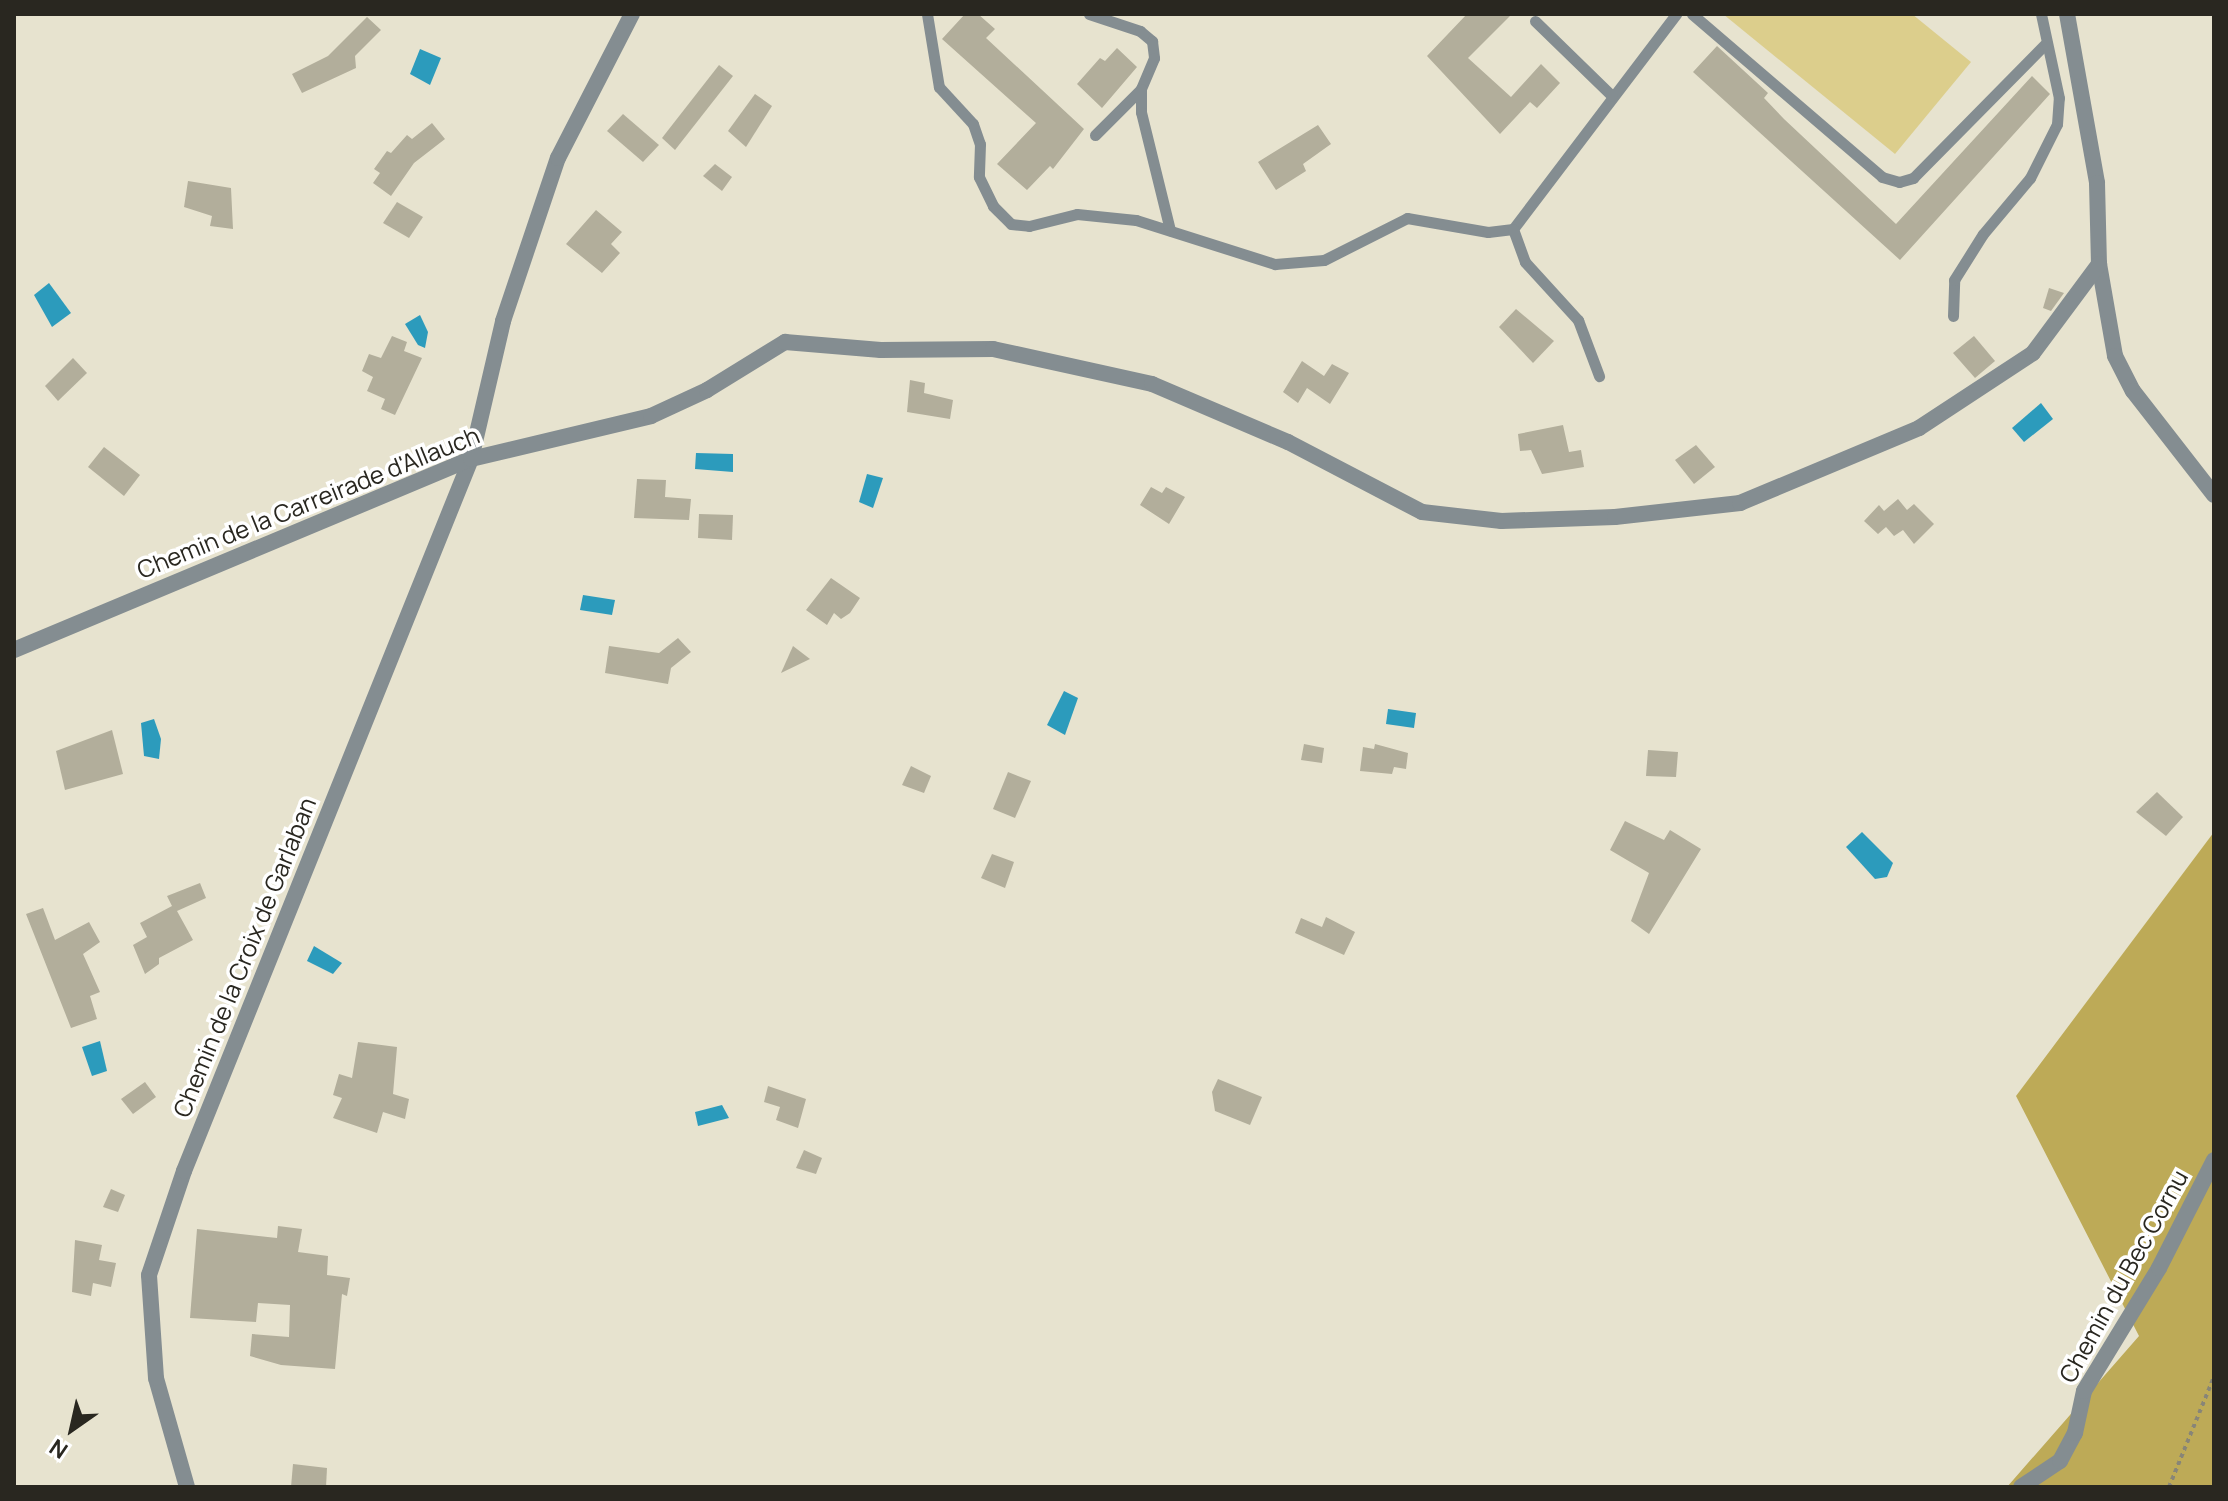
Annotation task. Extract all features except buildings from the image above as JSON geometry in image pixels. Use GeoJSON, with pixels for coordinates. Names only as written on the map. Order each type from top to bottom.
{"type":"FeatureCollection","features":[{"type":"Feature","properties":{"kind":"street","name":"Chemin de la Croix de Garlaban"},"geometry":{"type":"LineString","coordinates":[[187,1487],[156,1378],[149,1275],[184,1171],[471,459],[503,321],[558,158],[632,14]]}},
{"type":"Feature","properties":{"kind":"street"},"geometry":{"type":"LineString","coordinates":[[2067,14],[2097,183],[2099,264],[2115,356],[2133,391],[2214,495]]}},
{"type":"Feature","properties":{"kind":"street","name":"Chemin de la Carreirade d'Allauch"},"geometry":{"type":"LineString","coordinates":[[14,650],[471,459],[651,416],[707,390],[785,342],[881,350],[993,349],[1152,384],[1288,442],[1422,512],[1529,520],[1615,517],[1740,503],[1919,428],[2021,361],[2033,353],[2099,264]]}},
{"type":"Feature","properties":{"kind":"street","name":"Chemin du Bec Cornu"},"geometry":{"type":"LineString","coordinates":[[2021,1487],[2060,1461],[2075,1433],[2084,1391],[2159,1268],[2214,1160]]}},
{"type":"Feature","properties":{"kind":"lane"},"geometry":{"type":"LineString","coordinates":[[927,14],[939,87],[973,124],[980,144],[979,177],[993,206],[1011,224],[1029,226],[1077,214],[1136,220],[1275,264],[1324,260],[1407,218],[1488,232],[1513,229],[1676,14]]}},
{"type":"Feature","properties":{"kind":"lane"},"geometry":{"type":"LineString","coordinates":[[1089,14],[1140,31],[1152,41],[1154,58],[1141,89],[1095,135]]}},
{"type":"Feature","properties":{"kind":"lane"},"geometry":{"type":"LineString","coordinates":[[1692,14],[1882,177],[1899,182],[1913,178],[2044,45]]}},
{"type":"Feature","properties":{"kind":"lane"},"geometry":{"type":"LineString","coordinates":[[1953,316],[1954,280],[1983,234],[2030,178],[2057,124],[2059,98],[2044,45],[2041,14]]}},
{"type":"Feature","properties":{"kind":"lane"},"geometry":{"type":"LineString","coordinates":[[1535,21],[1612,96]]}},
{"type":"Feature","properties":{"kind":"lane"},"geometry":{"type":"LineString","coordinates":[[1141,89],[1141,112],[1170,230]]}},
{"type":"Feature","properties":{"kind":"lane"},"geometry":{"type":"LineString","coordinates":[[1513,229],[1525,262],[1578,320],[1599,376]]}},
{"type":"Feature","properties":{"kind":"path"},"geometry":{"type":"LineString","coordinates":[[2169,1487],[2214,1377]]}},
{"type":"Feature","properties":{"kind":"shaded area"},"geometry":{"type":"Polygon","coordinates":[[[1723,14],[1912,14],[1971,62],[1895,154],[1723,14]]]}},
{"type":"Feature","properties":{"kind":"shaded area"},"geometry":{"type":"Polygon","coordinates":[[[2214,832],[2214,1487],[2007,1487],[2139,1336],[2016,1096],[2214,832]]]}},
{"type":"Feature","properties":{"kind":"water"},"geometry":{"type":"Polygon","coordinates":[[[420,49],[441,58],[430,85],[410,74],[420,49]]]}},
{"type":"Feature","properties":{"kind":"water"},"geometry":{"type":"Polygon","coordinates":[[[49,283],[71,313],[52,327],[34,295],[49,283]]]}},
{"type":"Feature","properties":{"kind":"water"},"geometry":{"type":"Polygon","coordinates":[[[420,315],[428,332],[425,348],[418,345],[405,324],[420,315]]]}},
{"type":"Feature","properties":{"kind":"water"},"geometry":{"type":"Polygon","coordinates":[[[2041,403],[2053,419],[2024,442],[2012,428],[2041,403]]]}},
{"type":"Feature","properties":{"kind":"water"},"geometry":{"type":"Polygon","coordinates":[[[696,453],[733,454],[733,472],[695,469],[696,453]]]}},
{"type":"Feature","properties":{"kind":"water"},"geometry":{"type":"Polygon","coordinates":[[[867,474],[883,478],[873,508],[859,502],[867,474]]]}},
{"type":"Feature","properties":{"kind":"water"},"geometry":{"type":"Polygon","coordinates":[[[583,595],[615,600],[612,615],[580,610],[583,595]]]}},
{"type":"Feature","properties":{"kind":"water"},"geometry":{"type":"Polygon","coordinates":[[[1064,691],[1078,698],[1065,735],[1047,725],[1064,691]]]}},
{"type":"Feature","properties":{"kind":"water"},"geometry":{"type":"Polygon","coordinates":[[[1388,709],[1416,713],[1414,728],[1386,724],[1388,709]]]}},
{"type":"Feature","properties":{"kind":"water"},"geometry":{"type":"Polygon","coordinates":[[[154,719],[161,739],[159,759],[144,756],[141,723],[154,719]]]}},
{"type":"Feature","properties":{"kind":"water"},"geometry":{"type":"Polygon","coordinates":[[[1862,832],[1893,863],[1887,877],[1875,879],[1846,847],[1862,832]]]}},
{"type":"Feature","properties":{"kind":"water"},"geometry":{"type":"Polygon","coordinates":[[[314,946],[342,963],[333,974],[307,961],[314,946]]]}},
{"type":"Feature","properties":{"kind":"water"},"geometry":{"type":"Polygon","coordinates":[[[100,1041],[107,1071],[92,1076],[82,1047],[100,1041]]]}},
{"type":"Feature","properties":{"kind":"water"},"geometry":{"type":"Polygon","coordinates":[[[722,1105],[729,1118],[698,1126],[695,1112],[722,1105]]]}}]}
